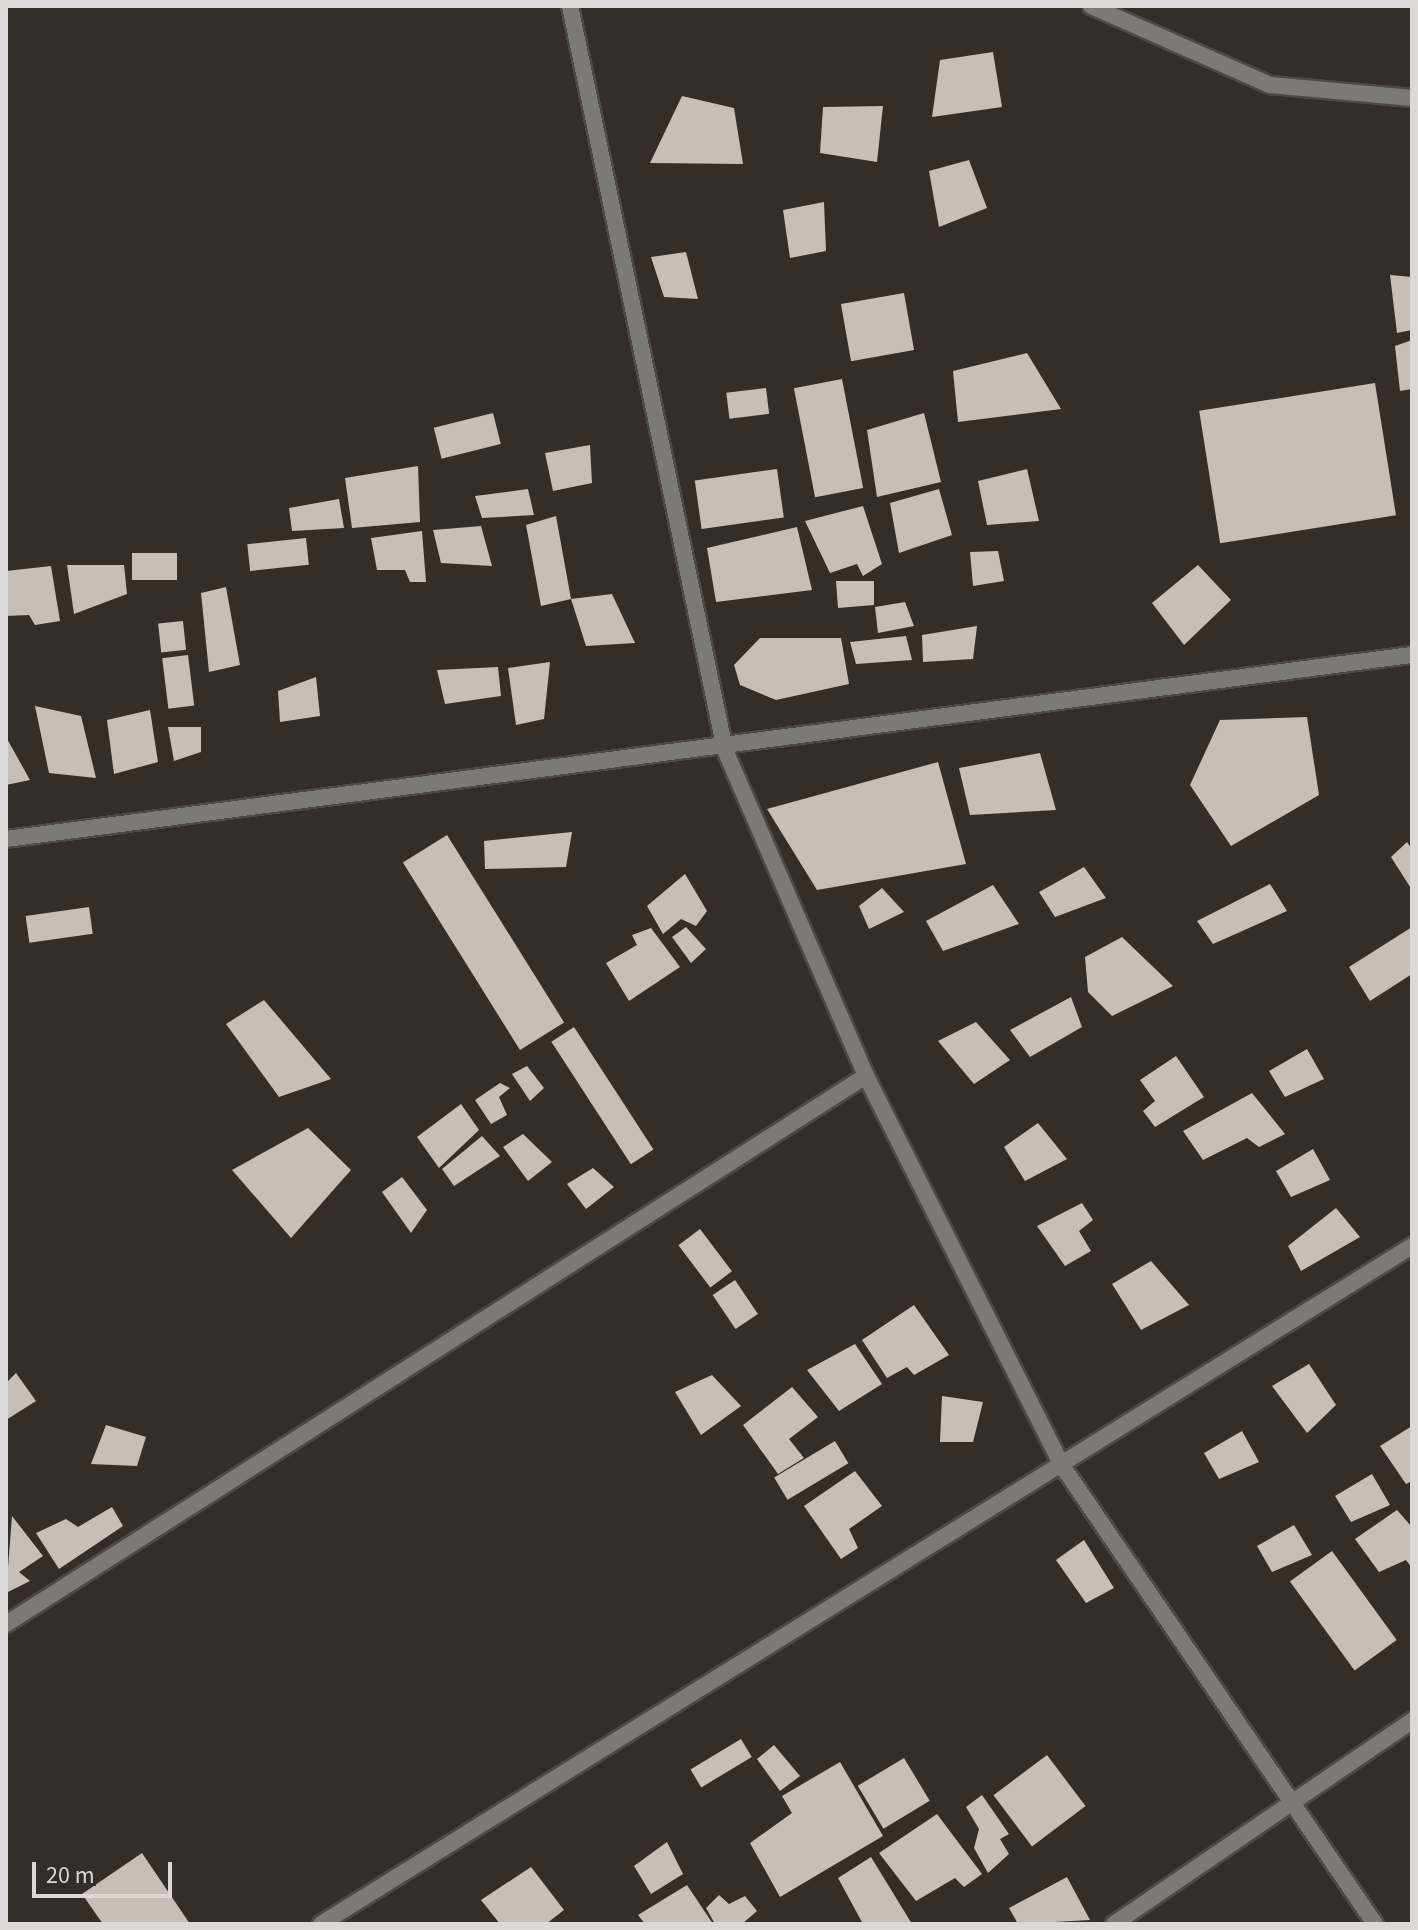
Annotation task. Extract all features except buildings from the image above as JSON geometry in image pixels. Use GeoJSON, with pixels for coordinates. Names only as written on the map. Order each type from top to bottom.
{"type":"FeatureCollection","features":[{"type":"Feature","properties":{"kind":"street"},"geometry":{"type":"LineString","coordinates":[[570,6],[725,750],[866,1076],[1063,1467],[1296,1799],[1375,1924]]}},
{"type":"Feature","properties":{"kind":"street"},"geometry":{"type":"LineString","coordinates":[[1091,6],[1270,85],[1412,98]]}},
{"type":"Feature","properties":{"kind":"street"},"geometry":{"type":"LineString","coordinates":[[6,839],[725,750],[1412,655]]}},
{"type":"Feature","properties":{"kind":"street"},"geometry":{"type":"LineString","coordinates":[[6,1624],[866,1076]]}},
{"type":"Feature","properties":{"kind":"street"},"geometry":{"type":"LineString","coordinates":[[321,1924],[1063,1467],[1412,1246]]}},
{"type":"Feature","properties":{"kind":"street"},"geometry":{"type":"LineString","coordinates":[[1114,1924],[1412,1721]]}}]}
